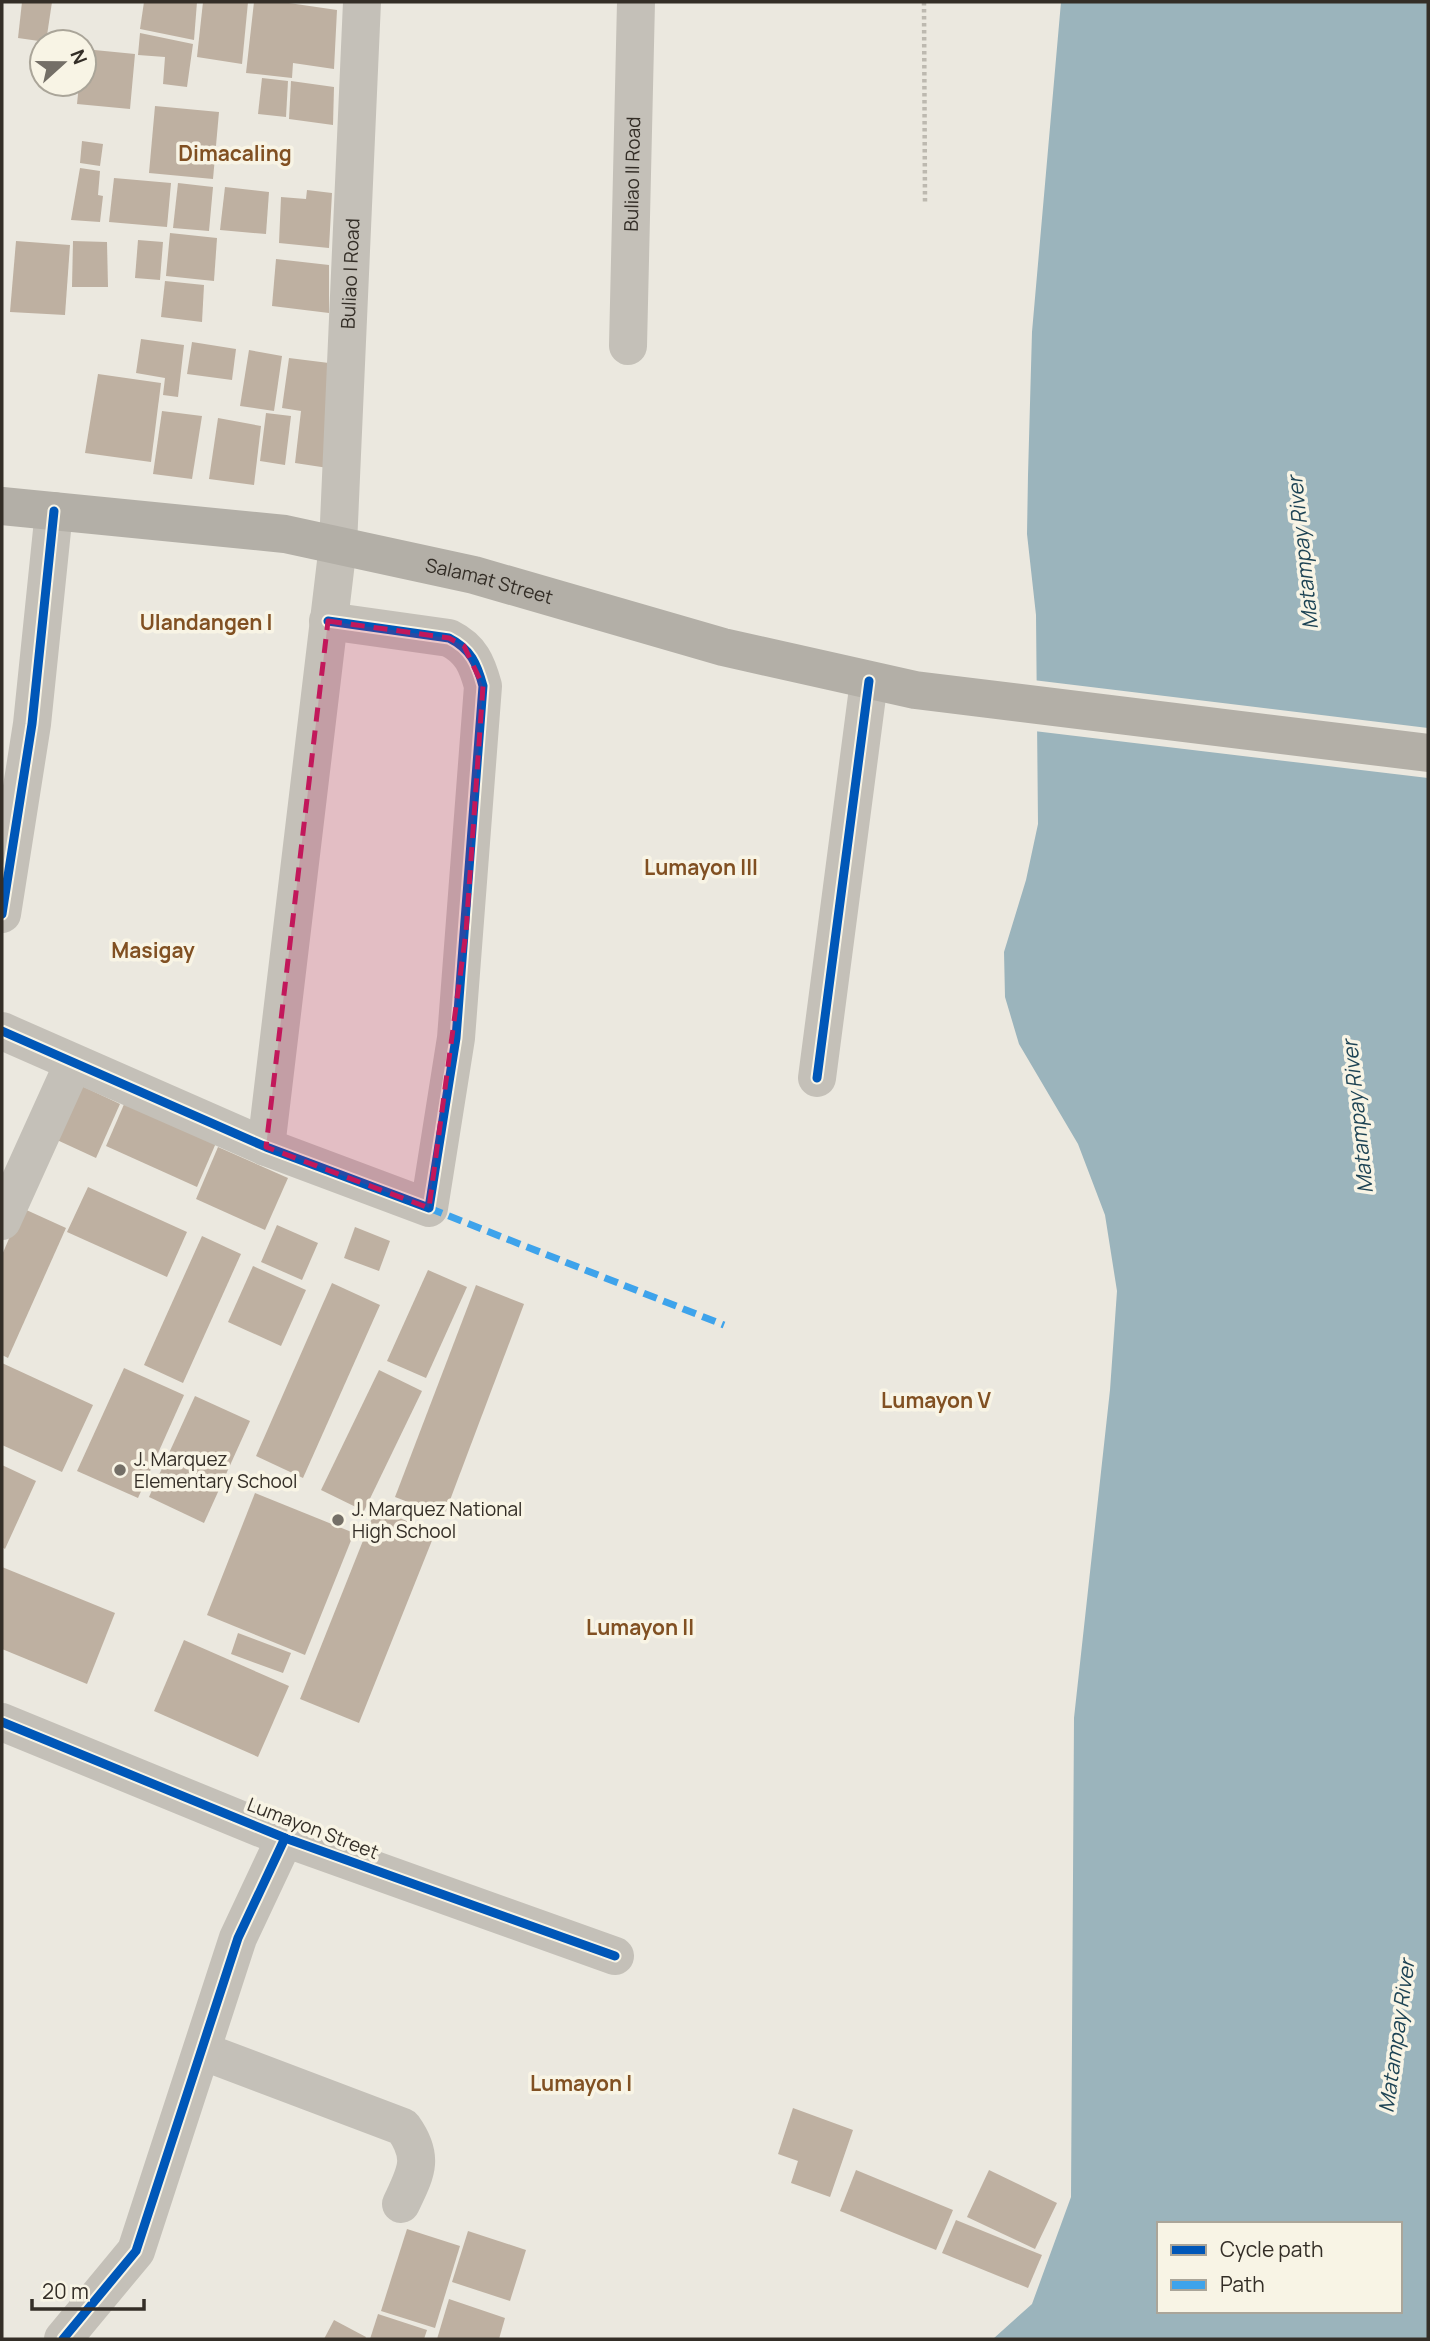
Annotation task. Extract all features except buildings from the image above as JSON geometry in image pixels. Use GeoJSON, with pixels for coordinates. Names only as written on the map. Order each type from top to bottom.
{"type":"FeatureCollection","features":[{"type":"Feature","properties":{"kind":"main road","name":"Salamat Street"},"geometry":{"type":"LineString","coordinates":[[2,506],[233,527],[338,545],[474,575],[723,647],[869,681],[967,697],[1428,753]]}},
{"type":"Feature","properties":{"kind":"street","name":"Buliao I Road"},"geometry":{"type":"LineString","coordinates":[[266,1147],[338,545],[362,2]]}},
{"type":"Feature","properties":{"kind":"street","name":"Buliao II Road"},"geometry":{"type":"LineString","coordinates":[[628,346],[636,2]]}},
{"type":"Feature","properties":{"kind":"street"},"geometry":{"type":"LineString","coordinates":[[2,914],[32,724],[54,511]]}},
{"type":"Feature","properties":{"kind":"street"},"geometry":{"type":"LineString","coordinates":[[2,1031],[266,1147],[429,1208],[456,1038],[483,687],[477,664],[464,646],[449,638],[328,621]]}},
{"type":"Feature","properties":{"kind":"street"},"geometry":{"type":"LineString","coordinates":[[817,1078],[869,681]]}},
{"type":"Feature","properties":{"kind":"street"},"geometry":{"type":"LineString","coordinates":[[2,1221],[73,1064]]}},
{"type":"Feature","properties":{"kind":"street","name":"Lumayon Street"},"geometry":{"type":"LineString","coordinates":[[2,1722],[285,1838],[615,1956]]}},
{"type":"Feature","properties":{"kind":"street"},"geometry":{"type":"LineString","coordinates":[[64,2339],[136,2251],[238,1938],[285,1838]]}},
{"type":"Feature","properties":{"kind":"street"},"geometry":{"type":"LineString","coordinates":[[202,2051],[403,2127],[414,2143],[418,2158],[401,2204]]}},
{"type":"Feature","properties":{"kind":"path"},"geometry":{"type":"LineString","coordinates":[[924,2],[925,202]]}},
{"type":"Feature","properties":{"kind":"highlighted area"},"geometry":{"type":"Polygon","coordinates":[[[328,621],[449,638],[464,646],[483,686],[466,932],[429,1208],[266,1147],[328,621]]]}},
{"type":"Feature","properties":{"kind":"water","name":"Matampay River"},"geometry":{"type":"Polygon","coordinates":[[[1061,2],[1428,2],[1428,2339],[993,2339],[1032,2304],[1071,2197],[1074,1718],[1110,1390],[1117,1291],[1105,1215],[1078,1144],[1019,1044],[1005,997],[1004,952],[1026,880],[1038,824],[1036,615],[1027,534],[1032,332],[1061,2]]]}},
{"type":"Feature","properties":{"kind":"pier"},"geometry":{"type":"Polygon","coordinates":[[[1033,680],[1428,728],[1428,778],[1034,731],[1033,680]]]}},
{"type":"Feature","properties":{"kind":"marked path"},"geometry":{"type":"LineString","coordinates":[[429,1208],[724,1325]]}},
{"type":"Feature","properties":{"kind":"cycle path"},"geometry":{"type":"LineString","coordinates":[[2,914],[32,724],[54,511]]}},
{"type":"Feature","properties":{"kind":"cycle path"},"geometry":{"type":"LineString","coordinates":[[2,1031],[266,1147],[429,1208],[456,1038],[483,686],[472,658],[463,647],[449,638],[328,621]]}},
{"type":"Feature","properties":{"kind":"cycle path"},"geometry":{"type":"LineString","coordinates":[[817,1078],[869,681]]}},
{"type":"Feature","properties":{"kind":"cycle path"},"geometry":{"type":"LineString","coordinates":[[2,1722],[285,1838],[615,1956]]}},
{"type":"Feature","properties":{"kind":"cycle path"},"geometry":{"type":"LineString","coordinates":[[63,2339],[136,2251],[238,1938],[285,1838]]}},
{"type":"Feature","properties":{"kind":"place","name":"J. Marquez Elementary School"},"geometry":{"type":"Point","coordinates":[120,1470]}},
{"type":"Feature","properties":{"kind":"place","name":"J. Marquez National High School"},"geometry":{"type":"Point","coordinates":[338,1520]}},
{"type":"Feature","properties":{"kind":"district","name":"Dimacaling"},"geometry":{"type":"Point","coordinates":[235,153]}},
{"type":"Feature","properties":{"kind":"district","name":"Ulandangen I"},"geometry":{"type":"Point","coordinates":[206,622]}},
{"type":"Feature","properties":{"kind":"district","name":"Lumayon III"},"geometry":{"type":"Point","coordinates":[701,867]}},
{"type":"Feature","properties":{"kind":"district","name":"Masigay"},"geometry":{"type":"Point","coordinates":[153,950]}},
{"type":"Feature","properties":{"kind":"district","name":"Lumayon V"},"geometry":{"type":"Point","coordinates":[936,1400]}},
{"type":"Feature","properties":{"kind":"district","name":"Lumayon II"},"geometry":{"type":"Point","coordinates":[640,1627]}},
{"type":"Feature","properties":{"kind":"district","name":"Lumayon I"},"geometry":{"type":"Point","coordinates":[581,2083]}}]}
